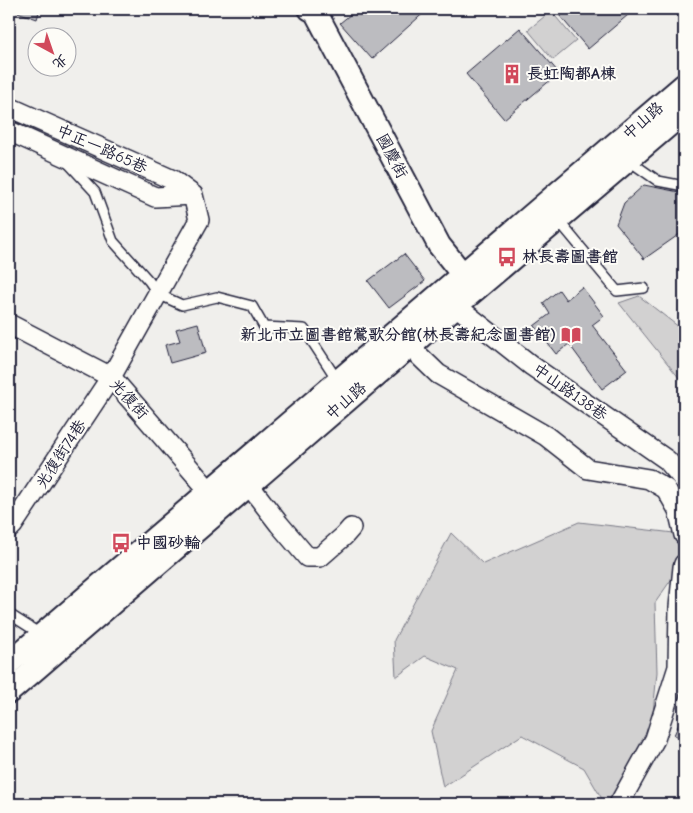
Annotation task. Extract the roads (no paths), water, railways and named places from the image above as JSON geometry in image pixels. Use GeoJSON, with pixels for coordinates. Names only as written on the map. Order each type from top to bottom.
{"type":"FeatureCollection","features":[{"type":"Feature","properties":{"kind":"street","name":"國慶街"},"geometry":{"type":"LineString","coordinates":[[314,9],[439,245],[463,275]]}},
{"type":"Feature","properties":{"kind":"street","name":"中山路"},"geometry":{"type":"LineString","coordinates":[[9,663],[42,635],[216,500],[249,484],[456,306],[551,212],[622,152],[684,85]]}},
{"type":"Feature","properties":{"kind":"street","name":"中正一路65巷"},"geometry":{"type":"LineString","coordinates":[[9,107],[173,180],[192,196]]}},
{"type":"Feature","properties":{"kind":"street","name":"中山路"},"geometry":{"type":"LineString","coordinates":[[622,152],[684,112]]}},
{"type":"Feature","properties":{"kind":"street","name":"中正一路65巷"},"geometry":{"type":"LineString","coordinates":[[9,131],[155,197],[192,196]]}},
{"type":"Feature","properties":{"kind":"street"},"geometry":{"type":"LineString","coordinates":[[111,377],[199,220],[192,196]]}},
{"type":"Feature","properties":{"kind":"street","name":"中山路"},"geometry":{"type":"LineString","coordinates":[[9,692],[216,500],[338,382],[463,275],[551,212]]}},
{"type":"Feature","properties":{"kind":"street"},"geometry":{"type":"LineString","coordinates":[[456,306],[463,275]]}},
{"type":"Feature","properties":{"kind":"street","name":"中山路138巷"},"geometry":{"type":"LineString","coordinates":[[456,306],[532,366],[667,460],[684,480]]}},
{"type":"Feature","properties":{"kind":"street","name":"光復街"},"geometry":{"type":"LineString","coordinates":[[9,324],[111,377],[216,500]]}},
{"type":"Feature","properties":{"kind":"street"},"geometry":{"type":"LineString","coordinates":[[410,346],[438,374],[546,436],[588,469],[649,479],[666,489],[678,510],[684,535]]}},
{"type":"Feature","properties":{"kind":"street","name":"光復街74巷"},"geometry":{"type":"LineString","coordinates":[[9,529],[111,377]]}},
{"type":"Feature","properties":{"kind":"street"},"geometry":{"type":"LineString","coordinates":[[249,484],[306,557],[320,557],[351,528]]}},
{"type":"Feature","properties":{"kind":"street"},"geometry":{"type":"LineString","coordinates":[[619,804],[655,739],[681,664],[679,607],[684,564]]}},
{"type":"Feature","properties":{"kind":"lane","name":"中正一路65巷"},"geometry":{"type":"LineString","coordinates":[[58,152],[95,192],[113,241],[149,281],[158,294],[182,305],[217,297],[252,306],[264,327],[304,330],[338,382]]}},
{"type":"Feature","properties":{"kind":"lane"},"geometry":{"type":"LineString","coordinates":[[622,152],[658,181],[684,186]]}},
{"type":"Feature","properties":{"kind":"lane"},"geometry":{"type":"LineString","coordinates":[[551,212],[617,291],[644,288]]}},
{"type":"Feature","properties":{"kind":"lane"},"geometry":{"type":"LineString","coordinates":[[9,614],[42,635]]}},
{"type":"Feature","properties":{"kind":"place","name":"長虹陶都A棟"},"geometry":{"type":"Point","coordinates":[512,74]}},
{"type":"Feature","properties":{"kind":"place","name":"林長壽圖書館"},"geometry":{"type":"Point","coordinates":[507,257]}},
{"type":"Feature","properties":{"kind":"place","name":"新北市立圖書館鶯歌分館(林長壽紀念圖書館)"},"geometry":{"type":"Point","coordinates":[571,335]}},
{"type":"Feature","properties":{"kind":"place","name":"中國砂輪"},"geometry":{"type":"Point","coordinates":[121,543]}}]}
